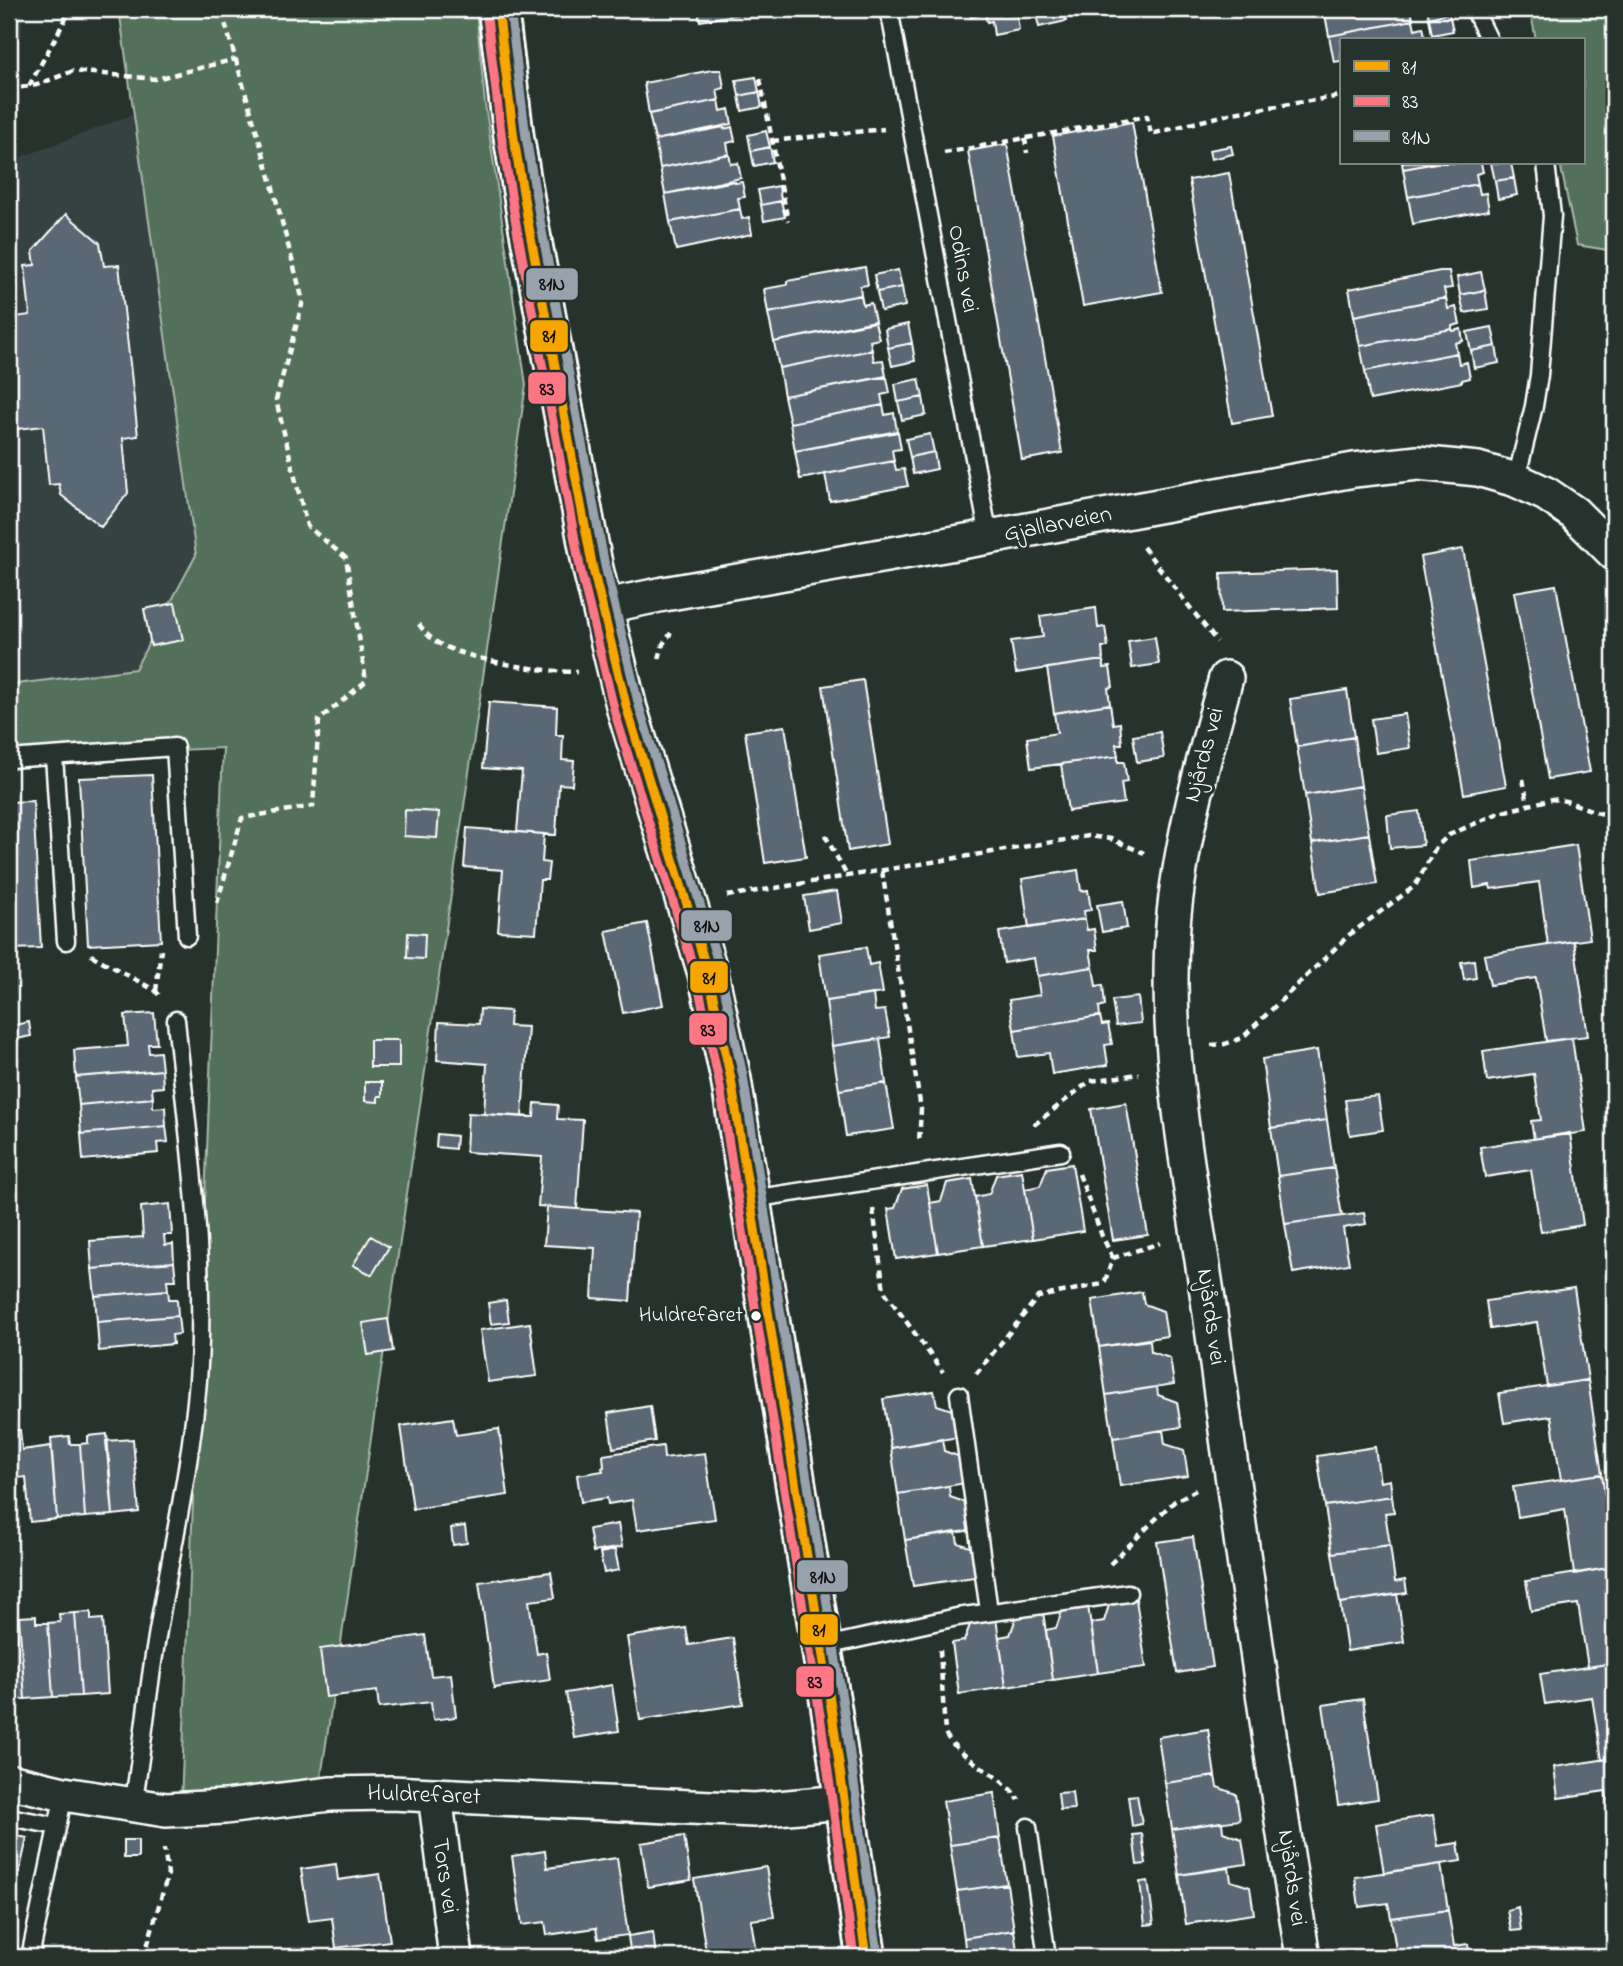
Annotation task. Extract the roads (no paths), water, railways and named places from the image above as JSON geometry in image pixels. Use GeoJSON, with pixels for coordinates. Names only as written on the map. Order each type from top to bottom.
{"type":"FeatureCollection","features":[{"type":"Feature","properties":{"kind":"street"},"geometry":{"type":"LineString","coordinates":[[498,9],[514,139],[567,437],[601,607],[627,709],[708,973],[732,1079],[821,1647],[866,1957]]}},
{"type":"Feature","properties":{"kind":"street","name":"Gjallarveien"},"geometry":{"type":"LineString","coordinates":[[601,607],[1388,466],[1447,465],[1478,469],[1516,480],[1546,494],[1574,513],[1614,553]]}},
{"type":"Feature","properties":{"kind":"street","name":"Njårds vei"},"geometry":{"type":"LineString","coordinates":[[1226,678],[1191,812],[1181,866],[1172,949],[1176,1058],[1232,1475],[1303,1957]]}},
{"type":"Feature","properties":{"kind":"street","name":"Huldrefaret"},"geometry":{"type":"LineString","coordinates":[[9,1781],[60,1810],[133,1806],[166,1810],[205,1808],[330,1794],[391,1793],[754,1810],[843,1802]]}},
{"type":"Feature","properties":{"kind":"street","name":"Tors vei"},"geometry":{"type":"LineString","coordinates":[[435,1795],[456,1957]]}},
{"type":"Feature","properties":{"kind":"lane","name":"Odins vei"},"geometry":{"type":"LineString","coordinates":[[889,9],[989,537]]}},
{"type":"Feature","properties":{"kind":"lane"},"geometry":{"type":"LineString","coordinates":[[1474,9],[1488,38]]}},
{"type":"Feature","properties":{"kind":"lane"},"geometry":{"type":"LineString","coordinates":[[1516,480],[1539,375],[1552,216],[1546,164]]}},
{"type":"Feature","properties":{"kind":"lane"},"geometry":{"type":"LineString","coordinates":[[9,759],[175,747],[187,936]]}},
{"type":"Feature","properties":{"kind":"lane"},"geometry":{"type":"LineString","coordinates":[[54,756],[66,941]]}},
{"type":"Feature","properties":{"kind":"lane"},"geometry":{"type":"LineString","coordinates":[[133,1806],[198,1381],[200,1335],[196,1239],[176,1020]]}},
{"type":"Feature","properties":{"kind":"lane"},"geometry":{"type":"LineString","coordinates":[[752,1199],[1062,1152]]}},
{"type":"Feature","properties":{"kind":"lane"},"geometry":{"type":"LineString","coordinates":[[959,1395],[989,1611]]}},
{"type":"Feature","properties":{"kind":"lane"},"geometry":{"type":"LineString","coordinates":[[821,1647],[989,1611],[1128,1593]]}},
{"type":"Feature","properties":{"kind":"lane"},"geometry":{"type":"LineString","coordinates":[[9,1816],[60,1810],[30,1957]]}},
{"type":"Feature","properties":{"kind":"lane"},"geometry":{"type":"LineString","coordinates":[[1028,1827],[1047,1957]]}},
{"type":"Feature","properties":{"kind":"place","name":"Huldrefaret"},"geometry":{"type":"Point","coordinates":[756,1316]}}]}
